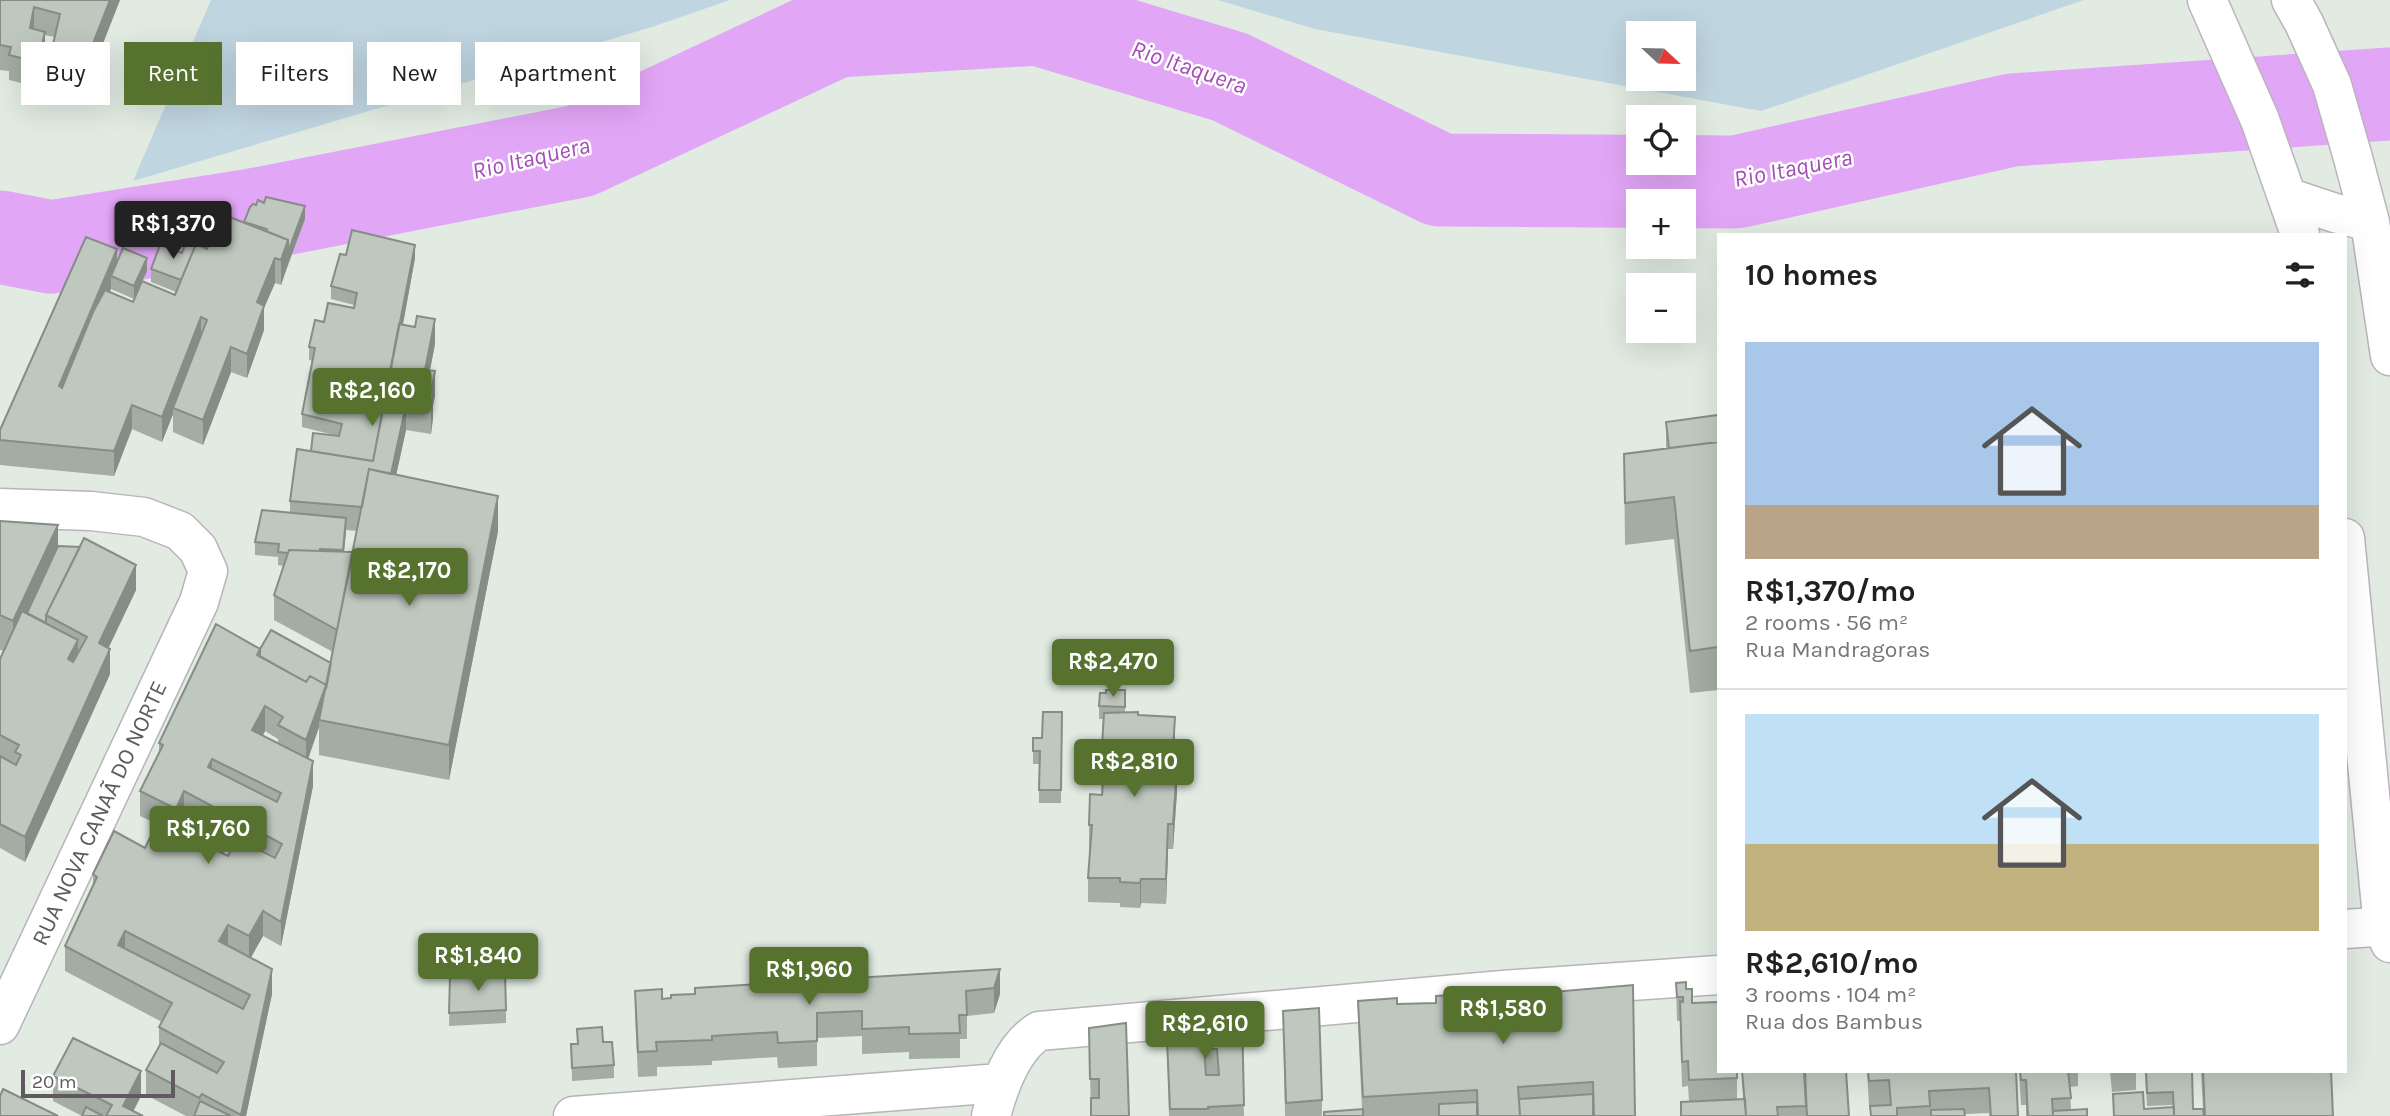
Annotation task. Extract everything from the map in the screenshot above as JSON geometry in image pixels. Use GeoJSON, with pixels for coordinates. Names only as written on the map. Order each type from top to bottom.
{"type":"FeatureCollection","features":[{"type":"Feature","properties":{"kind":"street"},"geometry":{"type":"LineString","coordinates":[[2291,0],[2332,85],[2371,222],[2390,356]]}},
{"type":"Feature","properties":{"kind":"street"},"geometry":{"type":"LineString","coordinates":[[2207,1],[2260,120],[2300,233]]}},
{"type":"Feature","properties":{"kind":"street"},"geometry":{"type":"LineString","coordinates":[[2284,186],[2335,213],[2371,222]]}},
{"type":"Feature","properties":{"kind":"street","name":"RUA NOVA CANAÃ DO NORTE"},"geometry":{"type":"LineString","coordinates":[[0,508],[91,511],[144,517],[180,531],[198,549],[208,571],[199,602],[0,1025]]}},
{"type":"Feature","properties":{"kind":"street"},"geometry":{"type":"LineString","coordinates":[[2347,556],[2388,932],[2347,929]]}},
{"type":"Feature","properties":{"kind":"street"},"geometry":{"type":"LineString","coordinates":[[573,1116],[996,1100],[1017,1052],[1028,1038],[1040,1031],[1503,990],[1717,975]]}},
{"type":"Feature","properties":{"kind":"shaded area"},"geometry":{"type":"Polygon","coordinates":[[[211,0],[730,0],[601,42],[475,42],[475,80],[461,84],[461,42],[367,42],[367,105],[389,105],[133,181],[166,105],[222,105],[222,42],[193,42],[211,0]]]}},
{"type":"Feature","properties":{"kind":"shaded area"},"geometry":{"type":"Polygon","coordinates":[[[1218,0],[2084,0],[1761,111],[1652,91],[1696,91],[1696,21],[1626,21],[1626,86],[1315,29],[1218,0]]]}},
{"type":"Feature","properties":{"kind":"building"},"geometry":{"type":"Polygon","coordinates":[[[0,0],[110,0],[94,42],[54,42],[60,14],[34,7],[30,28],[45,32],[43,42],[21,42],[21,58],[9,55],[11,47],[0,45],[0,0]]]}},
{"type":"Feature","properties":{"kind":"building"},"geometry":{"type":"Polygon","coordinates":[[[266,197],[305,206],[288,252],[288,240],[266,231],[267,229],[244,222],[250,207],[256,205],[258,200],[264,203],[266,197]]]}},
{"type":"Feature","properties":{"kind":"building"},"geometry":{"type":"Polygon","coordinates":[[[222,214],[288,240],[281,260],[275,258],[257,302],[264,306],[247,354],[231,347],[203,420],[173,408],[207,320],[201,317],[162,417],[132,405],[114,451],[0,440],[0,430],[86,237],[117,249],[59,386],[62,388],[93,312],[105,290],[133,302],[142,281],[175,295],[196,244],[207,249],[222,214]]]}},
{"type":"Feature","properties":{"kind":"building"},"geometry":{"type":"Polygon","coordinates":[[[352,230],[415,245],[373,461],[311,451],[313,433],[339,436],[342,424],[302,414],[315,348],[309,347],[315,320],[324,322],[328,303],[354,308],[357,293],[331,286],[340,254],[346,255],[352,230]]]}},
{"type":"Feature","properties":{"kind":"building"},"geometry":{"type":"Polygon","coordinates":[[[187,240],[200,245],[196,244],[181,280],[151,269],[160,245],[182,253],[187,240]]]}},
{"type":"Feature","properties":{"kind":"building"},"geometry":{"type":"Polygon","coordinates":[[[123,248],[147,258],[134,286],[111,276],[123,248]]]}},
{"type":"Feature","properties":{"kind":"building"},"geometry":{"type":"Polygon","coordinates":[[[417,316],[435,319],[425,370],[435,371],[431,409],[406,405],[391,474],[369,469],[362,507],[290,501],[297,449],[373,461],[399,324],[415,327],[417,316]]]}},
{"type":"Feature","properties":{"kind":"building"},"geometry":{"type":"Polygon","coordinates":[[[1717,415],[1717,442],[1669,448],[1666,422],[1717,415]]]}},
{"type":"Feature","properties":{"kind":"building"},"geometry":{"type":"Polygon","coordinates":[[[1717,442],[1717,647],[1690,651],[1674,497],[1625,503],[1624,454],[1717,442]]]}},
{"type":"Feature","properties":{"kind":"building"},"geometry":{"type":"Polygon","coordinates":[[[369,469],[498,496],[449,745],[319,720],[369,469]]]}},
{"type":"Feature","properties":{"kind":"building"},"geometry":{"type":"Polygon","coordinates":[[[262,510],[346,518],[343,550],[289,550],[288,553],[278,552],[279,544],[255,542],[262,510]]]}},
{"type":"Feature","properties":{"kind":"building"},"geometry":{"type":"Polygon","coordinates":[[[0,521],[58,525],[13,621],[0,615],[0,521]]]}},
{"type":"Feature","properties":{"kind":"building"},"geometry":{"type":"Polygon","coordinates":[[[84,538],[136,565],[99,643],[110,649],[25,837],[0,824],[0,756],[16,765],[21,755],[15,752],[19,745],[0,735],[0,659],[22,611],[78,640],[68,659],[73,662],[87,637],[46,615],[84,538]]]}},
{"type":"Feature","properties":{"kind":"building"},"geometry":{"type":"Polygon","coordinates":[[[58,546],[80,547],[46,615],[46,623],[27,613],[58,546]]]}},
{"type":"Feature","properties":{"kind":"building"},"geometry":{"type":"Polygon","coordinates":[[[289,550],[353,552],[337,630],[274,595],[289,550]]]}},
{"type":"Feature","properties":{"kind":"building"},"geometry":{"type":"Polygon","coordinates":[[[216,624],[260,649],[257,655],[306,682],[310,676],[326,685],[306,740],[278,725],[283,717],[265,706],[252,730],[313,761],[281,922],[263,911],[249,936],[228,925],[219,941],[272,969],[241,1115],[202,1094],[199,1098],[146,1070],[161,1043],[217,1073],[224,1062],[159,1027],[172,1003],[65,946],[97,877],[93,874],[114,831],[145,848],[158,821],[228,856],[237,839],[275,858],[282,844],[184,791],[176,809],[140,791],[163,745],[159,743],[216,624]],[[212,759],[208,767],[277,802],[281,793],[212,759]],[[125,931],[118,945],[243,1009],[250,995],[125,931]]]}},
{"type":"Feature","properties":{"kind":"building"},"geometry":{"type":"Polygon","coordinates":[[[271,630],[331,663],[326,689],[326,685],[310,676],[306,682],[260,656],[260,649],[271,630]]]}},
{"type":"Feature","properties":{"kind":"building"},"geometry":{"type":"Polygon","coordinates":[[[1106,690],[1125,690],[1125,707],[1099,706],[1100,693],[1106,693],[1106,690]]]}},
{"type":"Feature","properties":{"kind":"building"},"geometry":{"type":"Polygon","coordinates":[[[1043,712],[1062,712],[1061,790],[1039,790],[1040,751],[1033,751],[1033,738],[1042,738],[1043,712]]]}},
{"type":"Feature","properties":{"kind":"building"},"geometry":{"type":"Polygon","coordinates":[[[1138,712],[1138,715],[1175,717],[1172,767],[1177,767],[1173,824],[1168,824],[1166,879],[1141,879],[1140,883],[1120,882],[1120,878],[1088,878],[1092,825],[1089,825],[1090,794],[1102,795],[1104,713],[1138,712]]]}},
{"type":"Feature","properties":{"kind":"building"},"geometry":{"type":"Polygon","coordinates":[[[1000,969],[994,988],[966,991],[967,1015],[959,1015],[960,1033],[909,1034],[909,1027],[862,1029],[862,1011],[817,1013],[817,1041],[778,1043],[777,1032],[712,1036],[712,1040],[656,1042],[657,1051],[638,1052],[635,991],[662,989],[662,999],[671,998],[671,995],[695,994],[695,988],[1000,969]]]}},
{"type":"Feature","properties":{"kind":"building"},"geometry":{"type":"Polygon","coordinates":[[[505,973],[506,1010],[449,1013],[450,976],[505,973]]]}},
{"type":"Feature","properties":{"kind":"building"},"geometry":{"type":"Polygon","coordinates":[[[1686,982],[1686,989],[1692,989],[1692,1003],[1717,1002],[1717,1073],[1737,1073],[1737,1078],[1689,1080],[1688,1061],[1682,1062],[1680,1001],[1683,1002],[1683,997],[1677,997],[1676,983],[1686,982]]]}},
{"type":"Feature","properties":{"kind":"building"},"geometry":{"type":"Polygon","coordinates":[[[1633,985],[1635,1116],[1594,1116],[1593,1082],[1518,1087],[1520,1116],[1478,1116],[1477,1090],[1363,1097],[1358,1001],[1397,998],[1397,1004],[1436,1003],[1436,996],[1553,989],[1553,992],[1633,985]]]}},
{"type":"Feature","properties":{"kind":"building"},"geometry":{"type":"Polygon","coordinates":[[[1319,1008],[1322,1100],[1286,1103],[1283,1011],[1319,1008]]]}},
{"type":"Feature","properties":{"kind":"building"},"geometry":{"type":"Polygon","coordinates":[[[1202,1013],[1203,1018],[1242,1015],[1244,1105],[1170,1109],[1166,1017],[1202,1013]],[[1204,1049],[1206,1075],[1219,1075],[1217,1049],[1204,1049]]]}},
{"type":"Feature","properties":{"kind":"building"},"geometry":{"type":"Polygon","coordinates":[[[1126,1023],[1129,1116],[1091,1116],[1091,1098],[1099,1098],[1099,1079],[1090,1079],[1089,1028],[1126,1023]]]}},
{"type":"Feature","properties":{"kind":"building"},"geometry":{"type":"Polygon","coordinates":[[[602,1027],[603,1042],[612,1042],[614,1065],[572,1068],[571,1044],[578,1044],[577,1029],[602,1027]]]}},
{"type":"Feature","properties":{"kind":"building"},"geometry":{"type":"Polygon","coordinates":[[[73,1038],[141,1071],[123,1106],[143,1116],[106,1116],[112,1105],[53,1076],[73,1038]]]}},
{"type":"Feature","properties":{"kind":"building"},"geometry":{"type":"Polygon","coordinates":[[[1742,1073],[1804,1073],[1806,1106],[1777,1107],[1778,1116],[1746,1116],[1742,1073]]]}},
{"type":"Feature","properties":{"kind":"building"},"geometry":{"type":"Polygon","coordinates":[[[1805,1073],[1846,1073],[1849,1116],[1807,1116],[1805,1073]]]}},
{"type":"Feature","properties":{"kind":"building"},"geometry":{"type":"Polygon","coordinates":[[[1868,1073],[2016,1073],[2018,1116],[1991,1116],[1989,1088],[1929,1091],[1930,1106],[1897,1108],[1897,1116],[1871,1116],[1870,1106],[1891,1105],[1889,1080],[1869,1081],[1868,1073]]]}},
{"type":"Feature","properties":{"kind":"building"},"geometry":{"type":"Polygon","coordinates":[[[2020,1073],[2068,1073],[2071,1098],[2052,1099],[2053,1116],[2028,1116],[2026,1080],[2021,1080],[2020,1073]]]}},
{"type":"Feature","properties":{"kind":"building"},"geometry":{"type":"Polygon","coordinates":[[[2146,1073],[2192,1073],[2193,1109],[2203,1109],[2204,1116],[2174,1116],[2173,1092],[2147,1093],[2146,1073]]]}},
{"type":"Feature","properties":{"kind":"building"},"geometry":{"type":"Polygon","coordinates":[[[2203,1073],[2331,1073],[2333,1116],[2205,1116],[2203,1073]]]}},
{"type":"Feature","properties":{"kind":"building"},"geometry":{"type":"Polygon","coordinates":[[[3,1089],[58,1116],[0,1116],[0,1096],[3,1089]]]}},
{"type":"Feature","properties":{"kind":"building"},"geometry":{"type":"Polygon","coordinates":[[[2143,1092],[2144,1109],[2174,1107],[2174,1116],[2114,1116],[2113,1094],[2143,1092]]]}},
{"type":"Feature","properties":{"kind":"building"},"geometry":{"type":"Polygon","coordinates":[[[1593,1094],[1593,1116],[1520,1116],[1519,1099],[1593,1094]]]}},
{"type":"Feature","properties":{"kind":"building"},"geometry":{"type":"Polygon","coordinates":[[[1745,1099],[1746,1116],[1681,1116],[1681,1102],[1745,1099]]]}},
{"type":"Feature","properties":{"kind":"building"},"geometry":{"type":"Polygon","coordinates":[[[200,1101],[231,1116],[194,1116],[200,1101]]]}},
{"type":"Feature","properties":{"kind":"building"},"geometry":{"type":"Polygon","coordinates":[[[1477,1102],[1477,1116],[1439,1116],[1439,1104],[1477,1102]]]}},
{"type":"Feature","properties":{"kind":"building"},"geometry":{"type":"Polygon","coordinates":[[[86,1107],[103,1116],[82,1116],[86,1107]]]}},
{"type":"Feature","properties":{"kind":"building"},"geometry":{"type":"Polygon","coordinates":[[[1363,1109],[1363,1116],[1324,1116],[1324,1112],[1363,1109]]]}},
{"type":"Feature","properties":{"kind":"building"},"geometry":{"type":"Polygon","coordinates":[[[1964,1109],[1965,1116],[1931,1116],[1931,1110],[1964,1109]]]}},
{"type":"Feature","properties":{"kind":"building"},"geometry":{"type":"Polygon","coordinates":[[[2087,1109],[2087,1116],[2053,1116],[2053,1111],[2087,1109]]]}},
{"type":"Feature","properties":{"kind":"waterway","name":"Rio Itaquera"},"geometry":{"type":"LineString","coordinates":[[0,237],[51,247],[253,215],[580,151],[836,31],[1038,19],[1230,77],[1440,180],[1736,182],[2012,120],[2390,94]]}}]}
